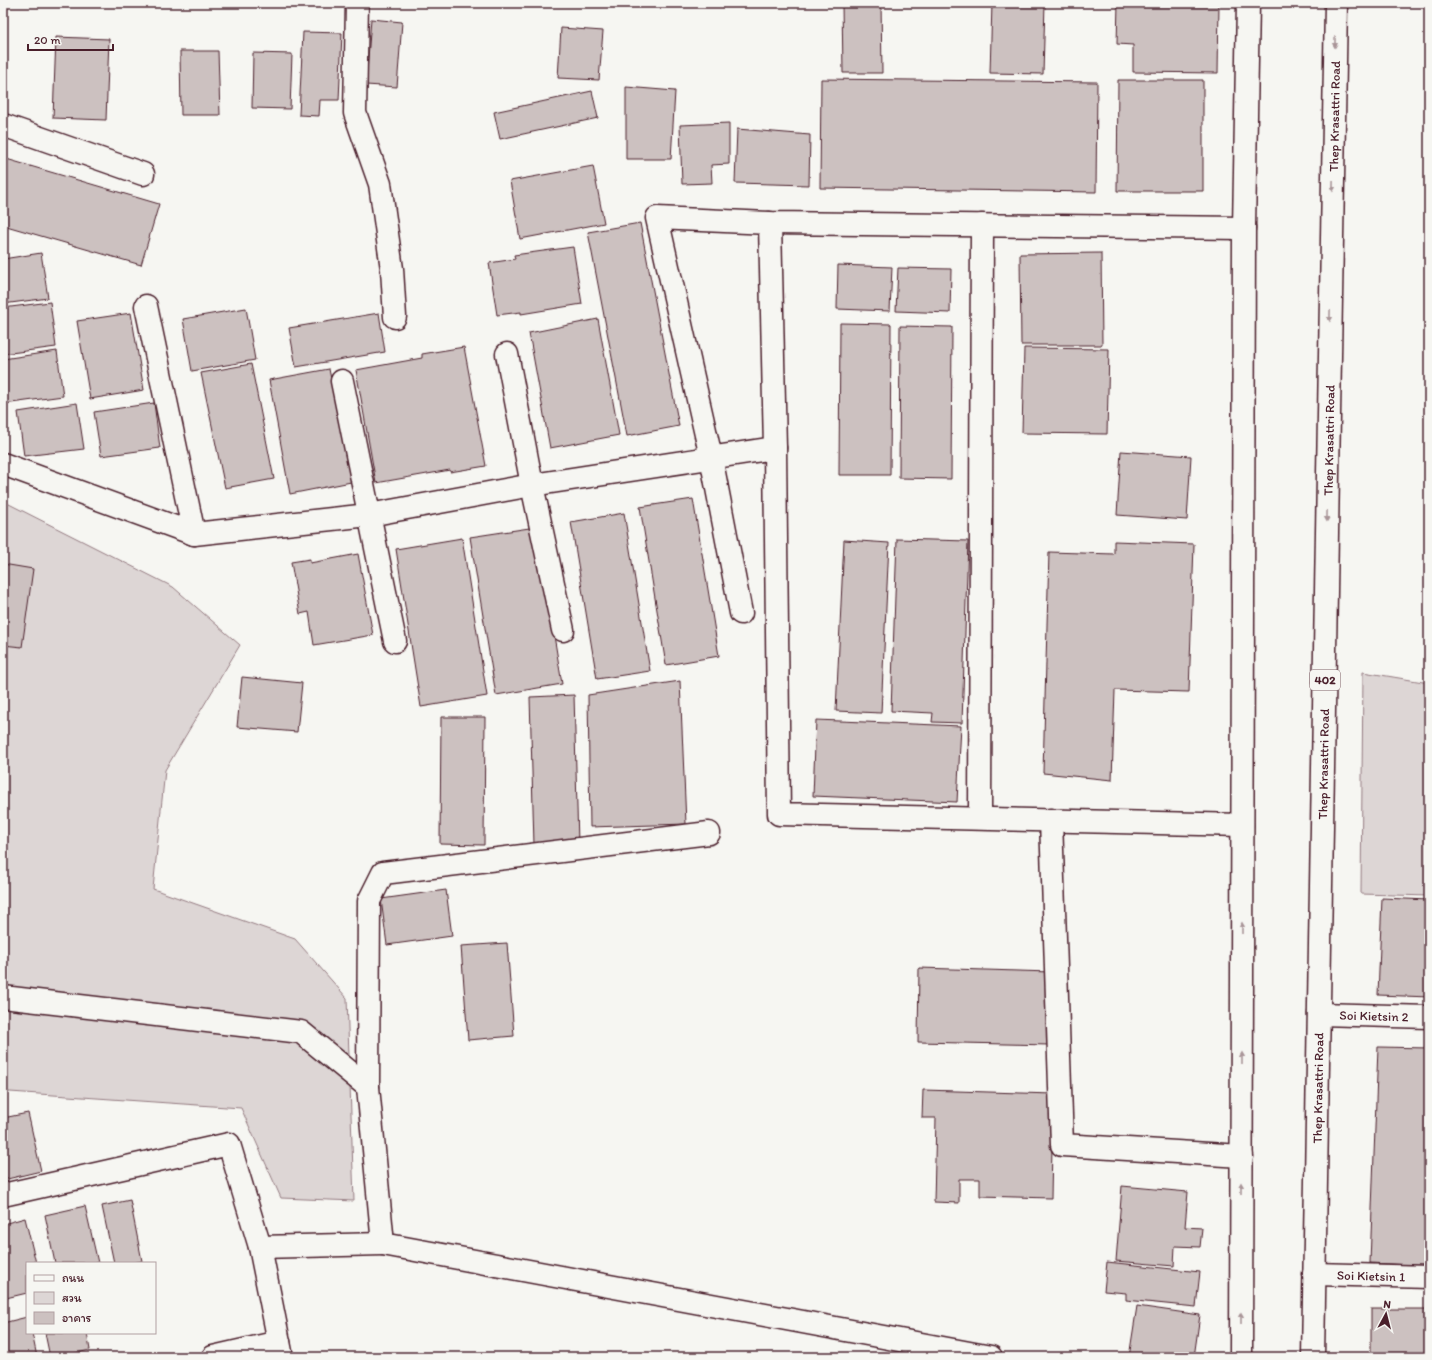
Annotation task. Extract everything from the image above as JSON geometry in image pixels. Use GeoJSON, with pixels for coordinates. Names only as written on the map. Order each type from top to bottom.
{"type":"FeatureCollection","features":[{"type":"Feature","properties":{"kind":"street"},"geometry":{"type":"LineString","coordinates":[[357,3],[355,113],[380,184],[392,269],[395,317]]}},
{"type":"Feature","properties":{"kind":"street"},"geometry":{"type":"LineString","coordinates":[[1241,1357],[1244,228],[1248,3]]}},
{"type":"Feature","properties":{"kind":"street","name":"Thep Krasattri Road"},"geometry":{"type":"LineString","coordinates":[[1313,1357],[1336,3]]}},
{"type":"Feature","properties":{"kind":"street"},"geometry":{"type":"LineString","coordinates":[[3,125],[143,174]]}},
{"type":"Feature","properties":{"kind":"street"},"geometry":{"type":"LineString","coordinates":[[741,613],[711,457],[657,218],[770,223],[1244,228]]}},
{"type":"Feature","properties":{"kind":"street"},"geometry":{"type":"LineString","coordinates":[[770,223],[775,448],[779,814],[1242,824]]}},
{"type":"Feature","properties":{"kind":"street"},"geometry":{"type":"LineString","coordinates":[[980,818],[982,225]]}},
{"type":"Feature","properties":{"kind":"street"},"geometry":{"type":"LineString","coordinates":[[146,306],[194,534]]}},
{"type":"Feature","properties":{"kind":"street"},"geometry":{"type":"LineString","coordinates":[[507,354],[532,485],[563,630]]}},
{"type":"Feature","properties":{"kind":"street"},"geometry":{"type":"LineString","coordinates":[[342,381],[395,641]]}},
{"type":"Feature","properties":{"kind":"street"},"geometry":{"type":"LineString","coordinates":[[3,464],[194,534],[369,515],[532,485],[775,448]]}},
{"type":"Feature","properties":{"kind":"street"},"geometry":{"type":"LineString","coordinates":[[1051,820],[1062,1145],[1242,1156]]}},
{"type":"Feature","properties":{"kind":"street"},"geometry":{"type":"LineString","coordinates":[[382,1244],[368,1087],[369,901],[383,873],[709,833]]}},
{"type":"Feature","properties":{"kind":"street"},"geometry":{"type":"LineString","coordinates":[[3,997],[301,1032],[368,1087]]}},
{"type":"Feature","properties":{"kind":"street","name":"Soi Kietsin 2"},"geometry":{"type":"LineString","coordinates":[[1319,1014],[1429,1017]]}},
{"type":"Feature","properties":{"kind":"street"},"geometry":{"type":"LineString","coordinates":[[3,1195],[229,1144],[260,1247],[281,1350],[214,1357]]}},
{"type":"Feature","properties":{"kind":"street"},"geometry":{"type":"LineString","coordinates":[[260,1247],[382,1244],[991,1357]]}},
{"type":"Feature","properties":{"kind":"street","name":"Soi Kietsin 1"},"geometry":{"type":"LineString","coordinates":[[1314,1274],[1429,1277]]}},
{"type":"Feature","properties":{"kind":"green space"},"geometry":{"type":"Polygon","coordinates":[[[3,501],[173,587],[240,645],[165,770],[153,889],[295,939],[347,998],[354,1201],[281,1198],[241,1108],[10,1092],[3,1093],[3,501]]]}},
{"type":"Feature","properties":{"kind":"green space"},"geometry":{"type":"Polygon","coordinates":[[[1363,672],[1429,683],[1429,896],[1361,894],[1363,672]]]}},
{"type":"Feature","properties":{"kind":"building"},"geometry":{"type":"Polygon","coordinates":[[[842,3],[881,3],[882,73],[843,73],[842,3]]]}},
{"type":"Feature","properties":{"kind":"building"},"geometry":{"type":"Polygon","coordinates":[[[992,3],[1045,3],[1043,74],[990,73],[992,3]]]}},
{"type":"Feature","properties":{"kind":"building"},"geometry":{"type":"Polygon","coordinates":[[[1118,3],[1219,3],[1218,73],[1133,72],[1133,45],[1117,44],[1118,3]]]}},
{"type":"Feature","properties":{"kind":"building"},"geometry":{"type":"Polygon","coordinates":[[[371,19],[402,22],[397,87],[366,85],[371,19]]]}},
{"type":"Feature","properties":{"kind":"building"},"geometry":{"type":"Polygon","coordinates":[[[561,28],[603,31],[599,80],[558,78],[561,28]]]}},
{"type":"Feature","properties":{"kind":"building"},"geometry":{"type":"Polygon","coordinates":[[[303,32],[342,33],[339,100],[320,100],[319,116],[299,115],[303,32]]]}},
{"type":"Feature","properties":{"kind":"building"},"geometry":{"type":"Polygon","coordinates":[[[56,37],[109,39],[106,120],[53,118],[56,37]]]}},
{"type":"Feature","properties":{"kind":"building"},"geometry":{"type":"Polygon","coordinates":[[[180,51],[218,51],[220,115],[181,115],[180,51]]]}},
{"type":"Feature","properties":{"kind":"building"},"geometry":{"type":"Polygon","coordinates":[[[253,53],[292,54],[290,109],[252,108],[253,53]]]}},
{"type":"Feature","properties":{"kind":"building"},"geometry":{"type":"Polygon","coordinates":[[[821,79],[1097,82],[1096,192],[820,188],[821,79]]]}},
{"type":"Feature","properties":{"kind":"building"},"geometry":{"type":"Polygon","coordinates":[[[1118,80],[1203,80],[1203,191],[1117,191],[1118,80]]]}},
{"type":"Feature","properties":{"kind":"building"},"geometry":{"type":"Polygon","coordinates":[[[626,87],[675,91],[671,159],[626,159],[626,87]]]}},
{"type":"Feature","properties":{"kind":"building"},"geometry":{"type":"Polygon","coordinates":[[[592,91],[598,118],[500,139],[494,112],[592,91]]]}},
{"type":"Feature","properties":{"kind":"building"},"geometry":{"type":"Polygon","coordinates":[[[729,123],[729,164],[711,165],[712,183],[682,184],[680,125],[729,123]]]}},
{"type":"Feature","properties":{"kind":"building"},"geometry":{"type":"Polygon","coordinates":[[[737,129],[810,135],[809,185],[735,183],[737,129]]]}},
{"type":"Feature","properties":{"kind":"building"},"geometry":{"type":"Polygon","coordinates":[[[3,158],[159,204],[141,265],[3,225],[3,158]]]}},
{"type":"Feature","properties":{"kind":"building"},"geometry":{"type":"Polygon","coordinates":[[[593,166],[604,223],[520,239],[510,181],[593,166]]]}},
{"type":"Feature","properties":{"kind":"building"},"geometry":{"type":"Polygon","coordinates":[[[640,223],[679,426],[627,436],[588,232],[640,223]]]}},
{"type":"Feature","properties":{"kind":"building"},"geometry":{"type":"Polygon","coordinates":[[[573,247],[582,304],[521,314],[521,312],[497,315],[489,263],[515,259],[514,255],[573,247]]]}},
{"type":"Feature","properties":{"kind":"building"},"geometry":{"type":"Polygon","coordinates":[[[41,253],[48,298],[3,304],[3,259],[41,253]]]}},
{"type":"Feature","properties":{"kind":"building"},"geometry":{"type":"Polygon","coordinates":[[[1101,253],[1102,345],[1021,345],[1020,254],[1101,253]]]}},
{"type":"Feature","properties":{"kind":"building"},"geometry":{"type":"Polygon","coordinates":[[[838,265],[892,267],[890,311],[837,309],[838,265]]]}},
{"type":"Feature","properties":{"kind":"building"},"geometry":{"type":"Polygon","coordinates":[[[898,268],[951,269],[950,313],[896,311],[898,268]]]}},
{"type":"Feature","properties":{"kind":"building"},"geometry":{"type":"Polygon","coordinates":[[[50,302],[56,347],[3,354],[3,308],[50,302]]]}},
{"type":"Feature","properties":{"kind":"building"},"geometry":{"type":"Polygon","coordinates":[[[246,308],[255,360],[192,371],[183,319],[246,308]]]}},
{"type":"Feature","properties":{"kind":"building"},"geometry":{"type":"Polygon","coordinates":[[[131,313],[144,390],[90,399],[77,321],[131,313]]]}},
{"type":"Feature","properties":{"kind":"building"},"geometry":{"type":"Polygon","coordinates":[[[379,313],[385,352],[296,367],[289,328],[379,313]]]}},
{"type":"Feature","properties":{"kind":"building"},"geometry":{"type":"Polygon","coordinates":[[[598,319],[619,435],[550,448],[529,333],[598,319]]]}},
{"type":"Feature","properties":{"kind":"building"},"geometry":{"type":"Polygon","coordinates":[[[840,323],[891,324],[890,475],[839,475],[840,323]]]}},
{"type":"Feature","properties":{"kind":"building"},"geometry":{"type":"Polygon","coordinates":[[[900,326],[952,327],[951,479],[899,478],[900,326]]]}},
{"type":"Feature","properties":{"kind":"building"},"geometry":{"type":"Polygon","coordinates":[[[464,347],[486,466],[450,472],[450,470],[376,483],[356,370],[422,358],[422,354],[464,347]]]}},
{"type":"Feature","properties":{"kind":"building"},"geometry":{"type":"Polygon","coordinates":[[[1024,348],[1109,349],[1107,434],[1022,433],[1024,348]]]}},
{"type":"Feature","properties":{"kind":"building"},"geometry":{"type":"Polygon","coordinates":[[[57,351],[63,396],[4,404],[3,359],[57,351]]]}},
{"type":"Feature","properties":{"kind":"building"},"geometry":{"type":"Polygon","coordinates":[[[251,364],[274,479],[225,488],[201,373],[251,364]]]}},
{"type":"Feature","properties":{"kind":"building"},"geometry":{"type":"Polygon","coordinates":[[[329,369],[351,482],[290,494],[269,380],[329,369]]]}},
{"type":"Feature","properties":{"kind":"building"},"geometry":{"type":"Polygon","coordinates":[[[77,403],[84,449],[24,456],[18,412],[77,403]]]}},
{"type":"Feature","properties":{"kind":"building"},"geometry":{"type":"Polygon","coordinates":[[[154,403],[160,448],[101,456],[94,412],[154,403]]]}},
{"type":"Feature","properties":{"kind":"building"},"geometry":{"type":"Polygon","coordinates":[[[1121,451],[1191,456],[1187,520],[1117,515],[1121,451]]]}},
{"type":"Feature","properties":{"kind":"building"},"geometry":{"type":"Polygon","coordinates":[[[693,499],[719,656],[666,665],[640,507],[693,499]]]}},
{"type":"Feature","properties":{"kind":"building"},"geometry":{"type":"Polygon","coordinates":[[[624,513],[650,671],[597,679],[571,522],[624,513]]]}},
{"type":"Feature","properties":{"kind":"building"},"geometry":{"type":"Polygon","coordinates":[[[536,527],[562,684],[496,695],[470,537],[536,527]]]}},
{"type":"Feature","properties":{"kind":"building"},"geometry":{"type":"Polygon","coordinates":[[[462,538],[487,696],[421,707],[396,549],[462,538]]]}},
{"type":"Feature","properties":{"kind":"building"},"geometry":{"type":"Polygon","coordinates":[[[897,539],[968,541],[962,723],[932,722],[933,713],[891,711],[897,539]]]}},
{"type":"Feature","properties":{"kind":"building"},"geometry":{"type":"Polygon","coordinates":[[[844,540],[889,543],[881,713],[836,711],[844,540]]]}},
{"type":"Feature","properties":{"kind":"building"},"geometry":{"type":"Polygon","coordinates":[[[1114,541],[1194,544],[1189,692],[1115,690],[1112,780],[1043,773],[1049,552],[1114,554],[1114,541]]]}},
{"type":"Feature","properties":{"kind":"building"},"geometry":{"type":"Polygon","coordinates":[[[358,554],[373,635],[314,645],[309,612],[300,614],[291,562],[310,559],[310,563],[358,554]]]}},
{"type":"Feature","properties":{"kind":"building"},"geometry":{"type":"Polygon","coordinates":[[[3,564],[33,569],[22,647],[3,645],[3,564]]]}},
{"type":"Feature","properties":{"kind":"building"},"geometry":{"type":"Polygon","coordinates":[[[242,677],[302,683],[297,732],[237,727],[242,677]]]}},
{"type":"Feature","properties":{"kind":"building"},"geometry":{"type":"Polygon","coordinates":[[[680,681],[686,824],[590,827],[588,695],[680,681]]]}},
{"type":"Feature","properties":{"kind":"building"},"geometry":{"type":"Polygon","coordinates":[[[574,695],[578,844],[534,845],[530,697],[574,695]]]}},
{"type":"Feature","properties":{"kind":"building"},"geometry":{"type":"Polygon","coordinates":[[[441,717],[485,717],[484,845],[440,844],[441,717]]]}},
{"type":"Feature","properties":{"kind":"building"},"geometry":{"type":"Polygon","coordinates":[[[816,720],[961,726],[957,802],[813,796],[816,720]]]}},
{"type":"Feature","properties":{"kind":"building"},"geometry":{"type":"Polygon","coordinates":[[[446,890],[452,936],[387,945],[381,899],[446,890]]]}},
{"type":"Feature","properties":{"kind":"building"},"geometry":{"type":"Polygon","coordinates":[[[1382,898],[1429,900],[1429,997],[1378,995],[1382,898]]]}},
{"type":"Feature","properties":{"kind":"building"},"geometry":{"type":"Polygon","coordinates":[[[507,943],[514,1036],[468,1040],[461,946],[507,943]]]}},
{"type":"Feature","properties":{"kind":"building"},"geometry":{"type":"Polygon","coordinates":[[[919,968],[1051,972],[1050,1045],[918,1042],[919,968]]]}},
{"type":"Feature","properties":{"kind":"building"},"geometry":{"type":"Polygon","coordinates":[[[1378,1047],[1429,1048],[1429,1266],[1370,1263],[1378,1047]]]}},
{"type":"Feature","properties":{"kind":"building"},"geometry":{"type":"Polygon","coordinates":[[[923,1090],[1053,1094],[1051,1198],[980,1196],[980,1179],[959,1179],[959,1203],[934,1202],[936,1118],[922,1118],[923,1090]]]}},
{"type":"Feature","properties":{"kind":"building"},"geometry":{"type":"Polygon","coordinates":[[[28,1113],[41,1171],[3,1180],[3,1118],[28,1113]]]}},
{"type":"Feature","properties":{"kind":"building"},"geometry":{"type":"Polygon","coordinates":[[[1122,1186],[1188,1192],[1185,1227],[1202,1228],[1200,1247],[1175,1246],[1174,1266],[1116,1261],[1122,1186]]]}},
{"type":"Feature","properties":{"kind":"building"},"geometry":{"type":"Polygon","coordinates":[[[130,1200],[142,1261],[114,1262],[102,1206],[130,1200]]]}},
{"type":"Feature","properties":{"kind":"building"},"geometry":{"type":"Polygon","coordinates":[[[85,1206],[98,1262],[55,1262],[45,1215],[85,1206]]]}},
{"type":"Feature","properties":{"kind":"building"},"geometry":{"type":"Polygon","coordinates":[[[25,1218],[36,1262],[26,1262],[26,1293],[6,1298],[3,1286],[3,1224],[25,1218]]]}},
{"type":"Feature","properties":{"kind":"building"},"geometry":{"type":"Polygon","coordinates":[[[1107,1262],[1200,1272],[1196,1307],[1126,1300],[1126,1293],[1104,1291],[1107,1262]]]}},
{"type":"Feature","properties":{"kind":"building"},"geometry":{"type":"Polygon","coordinates":[[[1137,1306],[1200,1315],[1194,1357],[1129,1357],[1137,1306]]]}},
{"type":"Feature","properties":{"kind":"building"},"geometry":{"type":"Polygon","coordinates":[[[1371,1309],[1429,1309],[1429,1357],[1371,1357],[1371,1309]]]}},
{"type":"Feature","properties":{"kind":"building"},"geometry":{"type":"Polygon","coordinates":[[[26,1317],[26,1334],[32,1334],[37,1357],[3,1357],[3,1323],[26,1317]]]}},
{"type":"Feature","properties":{"kind":"building"},"geometry":{"type":"Polygon","coordinates":[[[45,1334],[87,1334],[90,1350],[59,1357],[50,1357],[45,1334]]]}}]}
